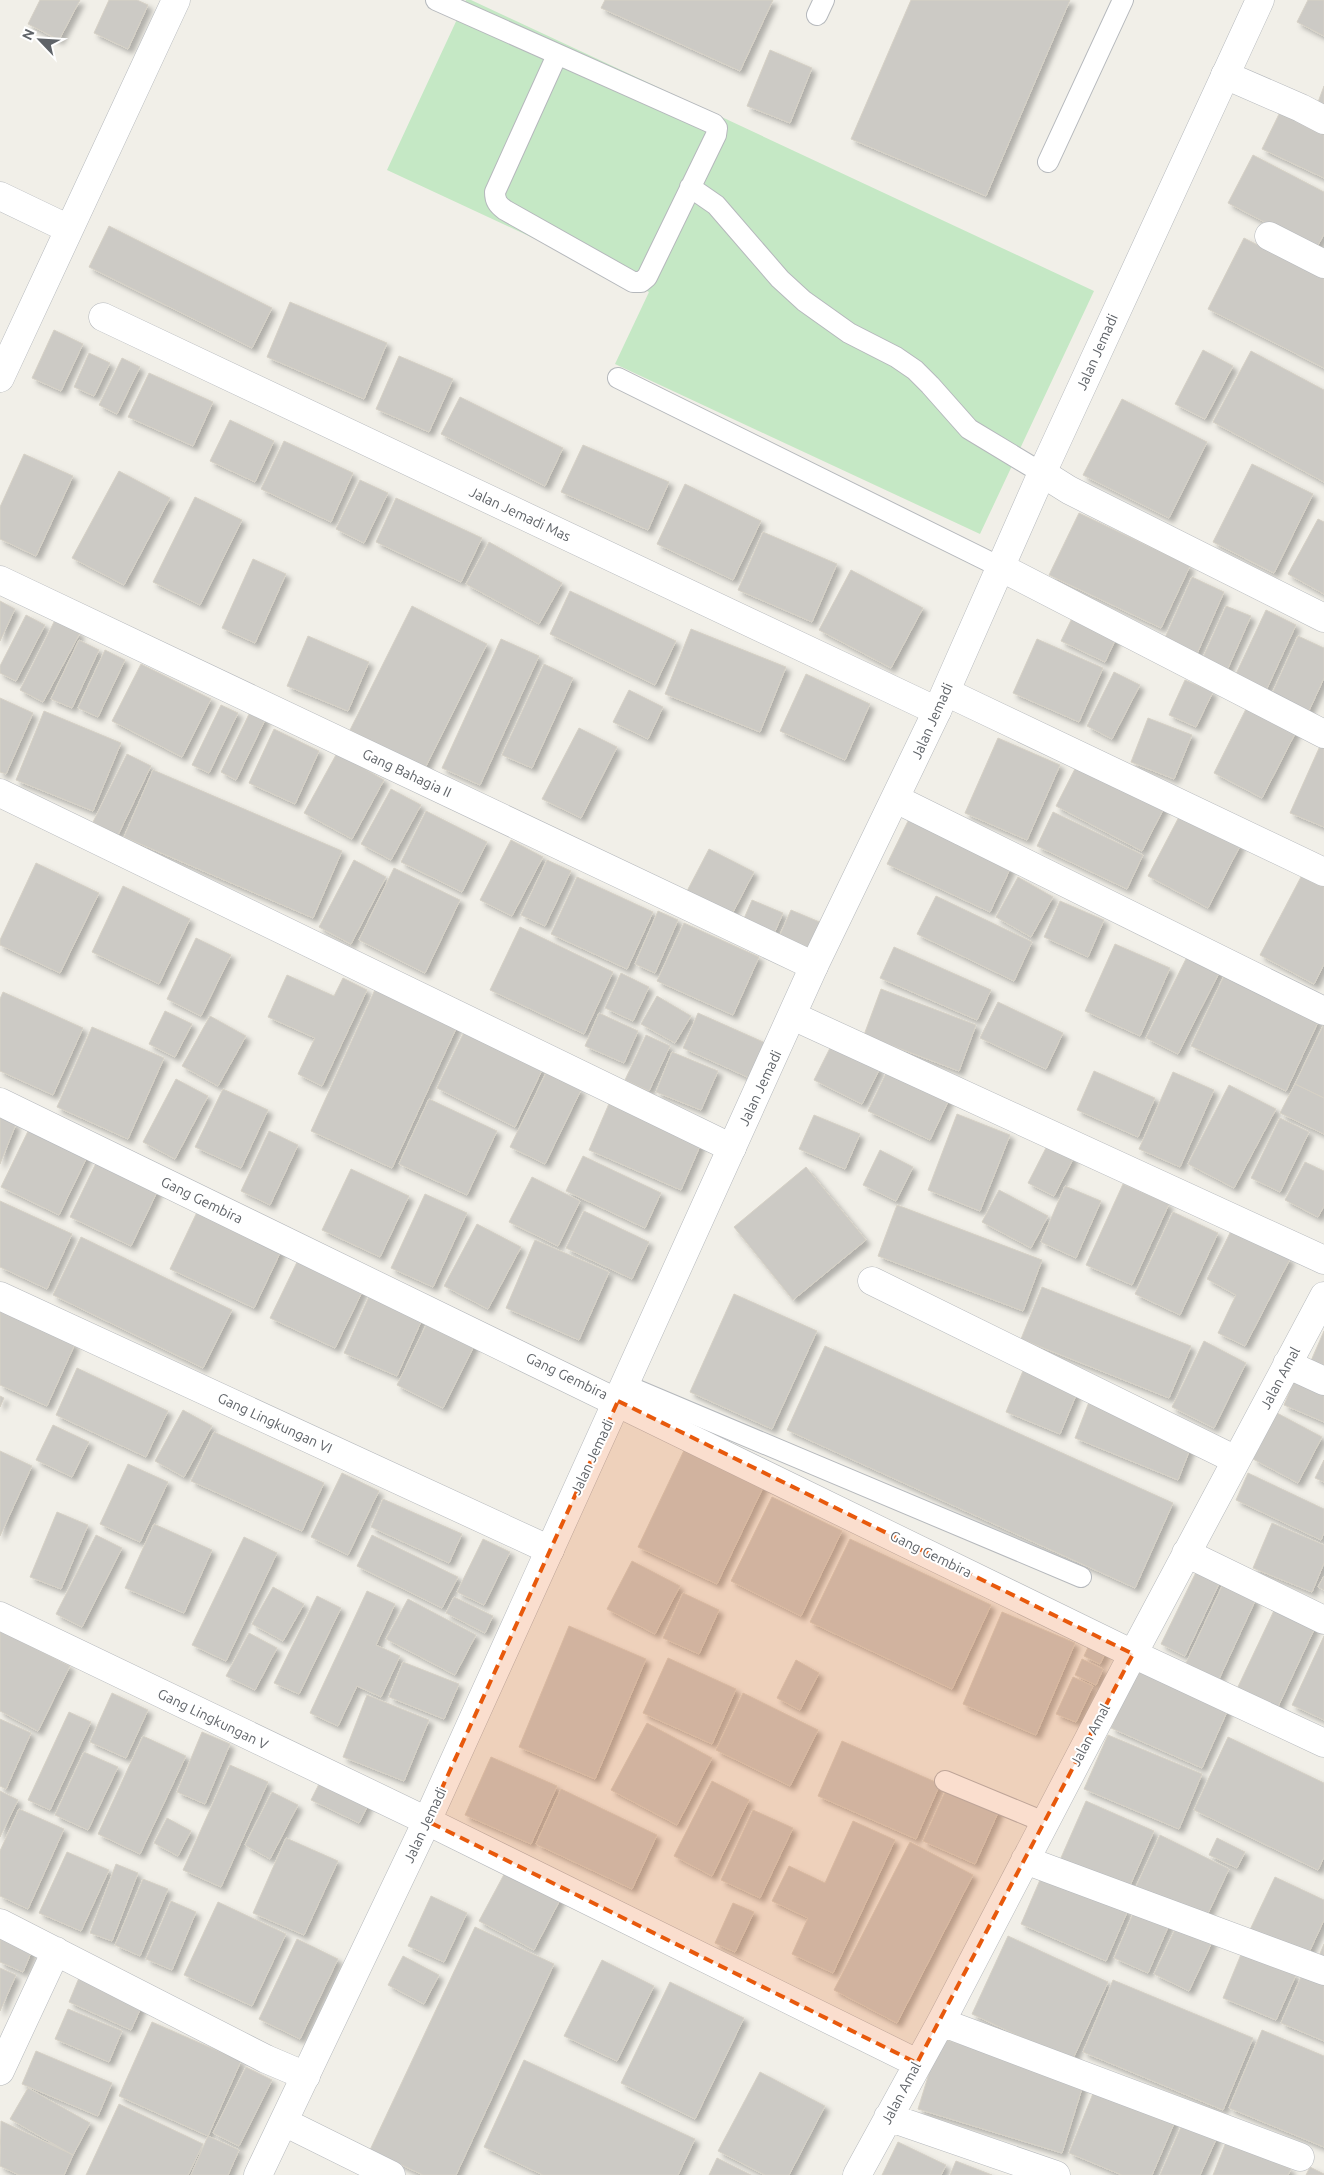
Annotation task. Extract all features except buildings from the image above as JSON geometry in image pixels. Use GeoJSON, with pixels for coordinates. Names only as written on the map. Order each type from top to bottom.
{"type":"FeatureCollection","features":[{"type":"Feature","properties":{"kind":"street"},"geometry":{"type":"LineString","coordinates":[[0,378],[42,292],[69,229],[176,0]]}},
{"type":"Feature","properties":{"kind":"street","name":"Jalan Jemadi"},"geometry":{"type":"LineString","coordinates":[[258,2175],[427,1821],[814,966],[896,800],[1042,473],[1260,0]]}},
{"type":"Feature","properties":{"kind":"street"},"geometry":{"type":"LineString","coordinates":[[1225,75],[1324,120]]}},
{"type":"Feature","properties":{"kind":"street"},"geometry":{"type":"LineString","coordinates":[[0,196],[69,229]]}},
{"type":"Feature","properties":{"kind":"street"},"geometry":{"type":"LineString","coordinates":[[1269,236],[1324,264]]}},
{"type":"Feature","properties":{"kind":"street","name":"Jalan Jemadi Mas"},"geometry":{"type":"LineString","coordinates":[[103,317],[941,701],[1324,872]]}},
{"type":"Feature","properties":{"kind":"street"},"geometry":{"type":"LineString","coordinates":[[1042,473],[1069,490],[1324,618]]}},
{"type":"Feature","properties":{"kind":"street"},"geometry":{"type":"LineString","coordinates":[[1000,567],[1324,734]]}},
{"type":"Feature","properties":{"kind":"street","name":"Gang Bahagia II"},"geometry":{"type":"LineString","coordinates":[[0,580],[814,966]]}},
{"type":"Feature","properties":{"kind":"street"},"geometry":{"type":"LineString","coordinates":[[0,793],[732,1148]]}},
{"type":"Feature","properties":{"kind":"street"},"geometry":{"type":"LineString","coordinates":[[896,800],[1324,1010]]}},
{"type":"Feature","properties":{"kind":"street"},"geometry":{"type":"LineString","coordinates":[[792,1016],[1324,1260]]}},
{"type":"Feature","properties":{"kind":"street","name":"Gang Gembira"},"geometry":{"type":"LineString","coordinates":[[0,1102],[621,1393],[1133,1654],[1324,1743]]}},
{"type":"Feature","properties":{"kind":"street"},"geometry":{"type":"LineString","coordinates":[[872,1281],[1236,1460]]}},
{"type":"Feature","properties":{"kind":"street","name":"Gang Lingkungan VI"},"geometry":{"type":"LineString","coordinates":[[0,1296],[550,1550]]}},
{"type":"Feature","properties":{"kind":"street","name":"Jalan Amal"},"geometry":{"type":"LineString","coordinates":[[857,2175],[941,2022],[1044,1822],[1324,1296]]}},
{"type":"Feature","properties":{"kind":"street"},"geometry":{"type":"LineString","coordinates":[[1287,1364],[1324,1381]]}},
{"type":"Feature","properties":{"kind":"street"},"geometry":{"type":"LineString","coordinates":[[1186,1553],[1324,1620]]}},
{"type":"Feature","properties":{"kind":"street","name":"Gang Lingkungan V"},"geometry":{"type":"LineString","coordinates":[[0,1616],[427,1821],[917,2063]]}},
{"type":"Feature","properties":{"kind":"street"},"geometry":{"type":"LineString","coordinates":[[1025,1860],[1324,1970]]}},
{"type":"Feature","properties":{"kind":"street"},"geometry":{"type":"LineString","coordinates":[[0,1923],[266,2059],[306,2076]]}},
{"type":"Feature","properties":{"kind":"street"},"geometry":{"type":"LineString","coordinates":[[0,2071],[56,1951]]}},
{"type":"Feature","properties":{"kind":"street"},"geometry":{"type":"LineString","coordinates":[[941,2022],[1300,2157]]}},
{"type":"Feature","properties":{"kind":"street"},"geometry":{"type":"LineString","coordinates":[[888,2117],[1056,2175]]}},
{"type":"Feature","properties":{"kind":"street"},"geometry":{"type":"LineString","coordinates":[[284,2122],[391,2175]]}},
{"type":"Feature","properties":{"kind":"lane"},"geometry":{"type":"LineString","coordinates":[[436,0],[714,124],[717,128],[716,135],[647,277],[636,283],[498,204],[495,198],[495,192],[556,55]]}},
{"type":"Feature","properties":{"kind":"lane"},"geometry":{"type":"LineString","coordinates":[[1048,162],[1124,0]]}},
{"type":"Feature","properties":{"kind":"lane"},"geometry":{"type":"LineString","coordinates":[[690,187],[729,218],[780,280],[804,301],[849,333],[896,357],[915,370],[930,384],[969,429],[1042,473]]}},
{"type":"Feature","properties":{"kind":"lane"},"geometry":{"type":"LineString","coordinates":[[618,378],[1000,567]]}},
{"type":"Feature","properties":{"kind":"lane"},"geometry":{"type":"LineString","coordinates":[[621,1393],[1081,1577]]}},
{"type":"Feature","properties":{"kind":"lane"},"geometry":{"type":"LineString","coordinates":[[945,1781],[1044,1822]]}},
{"type":"Feature","properties":{"kind":"highlighted area"},"geometry":{"type":"Polygon","coordinates":[[[618,1401],[1133,1654],[917,2063],[427,1821],[618,1401]]]}},
{"type":"Feature","properties":{"kind":"green space"},"geometry":{"type":"Polygon","coordinates":[[[466,0],[471,0],[1094,291],[980,534],[615,364],[649,292],[387,170],[466,0]]]}}]}
